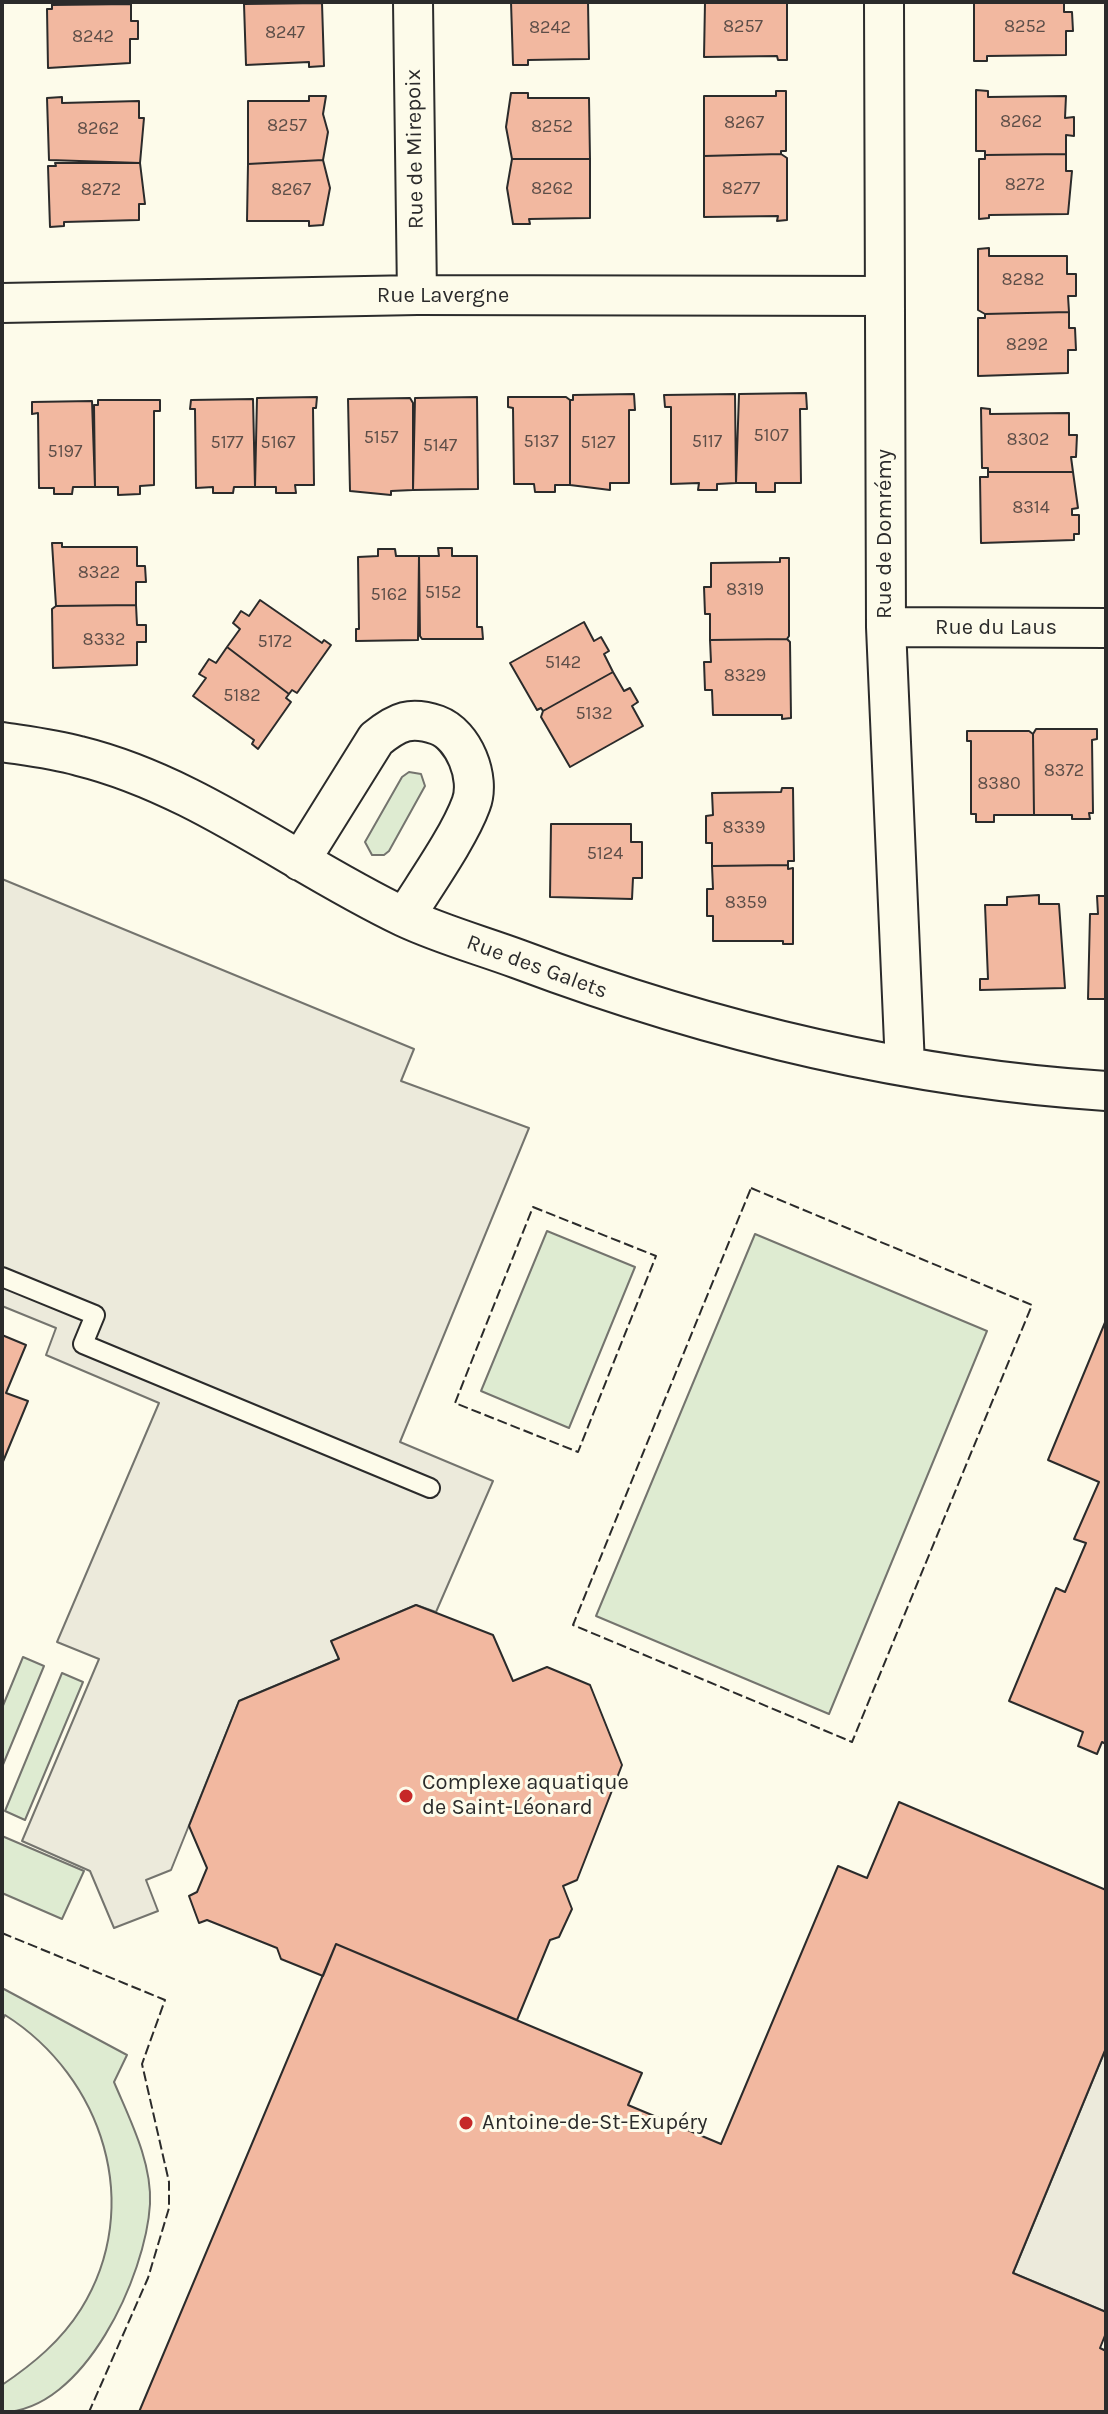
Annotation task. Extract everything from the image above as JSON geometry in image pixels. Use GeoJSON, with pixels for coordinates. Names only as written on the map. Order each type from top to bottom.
{"type":"FeatureCollection","features":[{"type":"Feature","properties":{"kind":"street","name":"Rue de Mirepoix"},"geometry":{"type":"LineString","coordinates":[[413,2],[417,295]]}},
{"type":"Feature","properties":{"kind":"street","name":"Rue de Domrémy"},"geometry":{"type":"LineString","coordinates":[[884,2],[886,627],[905,1066]]}},
{"type":"Feature","properties":{"kind":"street","name":"Rue Lavergne"},"geometry":{"type":"LineString","coordinates":[[2,303],[417,295],[884,296]]}},
{"type":"Feature","properties":{"kind":"street","name":"Rue du Laus"},"geometry":{"type":"LineString","coordinates":[[886,627],[1106,628]]}},
{"type":"Feature","properties":{"kind":"street"},"geometry":{"type":"LineString","coordinates":[[300,861],[376,739],[393,724],[416,718],[444,728],[463,747],[471,771],[472,802],[405,917]]}},
{"type":"Feature","properties":{"kind":"street","name":"Rue des Galets"},"geometry":{"type":"LineString","coordinates":[[2,742],[81,756],[127,772],[187,798],[405,917],[589,988],[705,1023],[905,1066],[979,1079],[1106,1091]]}},
{"type":"Feature","properties":{"kind":"lane"},"geometry":{"type":"LineString","coordinates":[[2,1277],[95,1315],[83,1344],[430,1488]]}},
{"type":"Feature","properties":{"kind":"green space"},"geometry":{"type":"Polygon","coordinates":[[[409,772],[421,774],[425,786],[389,851],[384,855],[372,855],[365,842],[402,777],[409,772]]]}},
{"type":"Feature","properties":{"kind":"green space"},"geometry":{"type":"Polygon","coordinates":[[[547,1231],[635,1267],[569,1428],[481,1391],[547,1231]]]}},
{"type":"Feature","properties":{"kind":"green space"},"geometry":{"type":"Polygon","coordinates":[[[755,1234],[987,1331],[829,1714],[596,1616],[755,1234]]]}},
{"type":"Feature","properties":{"kind":"green space"},"geometry":{"type":"Polygon","coordinates":[[[23,1657],[44,1666],[2,1767],[2,1708],[23,1657]]]}},
{"type":"Feature","properties":{"kind":"green space"},"geometry":{"type":"Polygon","coordinates":[[[62,1673],[83,1682],[25,1820],[5,1811],[62,1673]]]}},
{"type":"Feature","properties":{"kind":"green space"},"geometry":{"type":"Polygon","coordinates":[[[2,1836],[84,1871],[62,1919],[2,1893],[2,1836]]]}},
{"type":"Feature","properties":{"kind":"green space"},"geometry":{"type":"Polygon","coordinates":[[[2,1988],[127,2055],[114,2082],[144,2157],[150,2204],[137,2266],[123,2301],[84,2365],[59,2389],[32,2406],[2,2412],[2,2385],[46,2351],[81,2309],[100,2269],[110,2228],[111,2187],[104,2147],[89,2108],[67,2073],[39,2041],[5,2015],[2,2021],[2,1988]]]}},
{"type":"Feature","properties":{"kind":"shaded area"},"geometry":{"type":"Polygon","coordinates":[[[2,879],[414,1049],[401,1081],[529,1128],[400,1442],[493,1481],[436,1612],[416,1605],[332,1641],[339,1659],[239,1701],[171,1870],[146,1880],[158,1911],[114,1928],[90,1871],[22,1841],[99,1659],[57,1642],[159,1403],[46,1355],[56,1328],[2,1306],[2,879]]]}},
{"type":"Feature","properties":{"kind":"shaded area"},"geometry":{"type":"Polygon","coordinates":[[[1106,2048],[1106,2312],[1013,2273],[1106,2048]]]}},
{"type":"Feature","properties":{"kind":"building"},"geometry":{"type":"Polygon","coordinates":[[[52,2],[131,2],[131,4],[52,5],[52,2]]]}},
{"type":"Feature","properties":{"kind":"building"},"geometry":{"type":"Polygon","coordinates":[[[511,2],[588,2],[589,59],[528,60],[528,65],[513,65],[511,2]]]}},
{"type":"Feature","properties":{"kind":"building"},"geometry":{"type":"Polygon","coordinates":[[[705,2],[787,2],[787,60],[778,60],[777,56],[704,57],[705,2]]]}},
{"type":"Feature","properties":{"kind":"building"},"geometry":{"type":"Polygon","coordinates":[[[974,2],[1064,2],[1064,12],[1072,12],[1073,31],[1066,31],[1066,55],[987,56],[987,61],[974,61],[974,2]]]}},
{"type":"Feature","properties":{"kind":"building"},"geometry":{"type":"Polygon","coordinates":[[[322,3],[324,66],[309,67],[309,62],[246,65],[244,4],[322,3]]]}},
{"type":"Feature","properties":{"kind":"building"},"geometry":{"type":"Polygon","coordinates":[[[131,4],[131,21],[138,21],[138,39],[130,39],[130,63],[48,68],[47,9],[52,9],[52,5],[131,4]]]}},
{"type":"Feature","properties":{"kind":"building"},"geometry":{"type":"Polygon","coordinates":[[[976,90],[988,91],[988,97],[1066,96],[1065,118],[1074,117],[1074,136],[1066,135],[1066,154],[985,155],[985,151],[976,151],[976,90]]]}},
{"type":"Feature","properties":{"kind":"building"},"geometry":{"type":"Polygon","coordinates":[[[776,91],[786,91],[786,151],[781,151],[781,154],[704,156],[704,96],[776,96],[776,91]]]}},
{"type":"Feature","properties":{"kind":"building"},"geometry":{"type":"Polygon","coordinates":[[[511,93],[528,93],[528,98],[589,98],[590,159],[512,159],[506,127],[511,93]]]}},
{"type":"Feature","properties":{"kind":"building"},"geometry":{"type":"Polygon","coordinates":[[[309,96],[326,96],[323,114],[328,132],[323,160],[248,164],[248,101],[309,101],[309,96]]]}},
{"type":"Feature","properties":{"kind":"building"},"geometry":{"type":"Polygon","coordinates":[[[62,97],[62,103],[139,101],[139,118],[144,118],[140,163],[49,160],[47,98],[62,97]]]}},
{"type":"Feature","properties":{"kind":"building"},"geometry":{"type":"Polygon","coordinates":[[[781,154],[787,158],[787,220],[777,221],[778,216],[704,217],[704,156],[781,154]]]}},
{"type":"Feature","properties":{"kind":"building"},"geometry":{"type":"Polygon","coordinates":[[[1066,154],[1066,171],[1072,171],[1068,214],[989,215],[989,218],[979,219],[979,159],[985,159],[985,155],[1066,154]]]}},
{"type":"Feature","properties":{"kind":"building"},"geometry":{"type":"Polygon","coordinates":[[[512,159],[590,159],[590,218],[529,219],[530,224],[513,224],[507,188],[512,159]]]}},
{"type":"Feature","properties":{"kind":"building"},"geometry":{"type":"Polygon","coordinates":[[[323,160],[330,188],[323,225],[309,226],[309,221],[247,221],[248,164],[323,160]]]}},
{"type":"Feature","properties":{"kind":"building"},"geometry":{"type":"Polygon","coordinates":[[[55,163],[140,163],[145,204],[139,204],[139,220],[64,222],[64,226],[50,227],[48,166],[56,166],[55,163]]]}},
{"type":"Feature","properties":{"kind":"building"},"geometry":{"type":"Polygon","coordinates":[[[989,248],[989,256],[1067,256],[1067,274],[1076,274],[1076,296],[1068,296],[1069,312],[985,314],[978,310],[978,249],[989,248]]]}},
{"type":"Feature","properties":{"kind":"building"},"geometry":{"type":"Polygon","coordinates":[[[1069,312],[1069,328],[1075,328],[1076,350],[1068,350],[1068,373],[978,376],[978,318],[985,318],[985,314],[1069,312]]]}},
{"type":"Feature","properties":{"kind":"building"},"geometry":{"type":"Polygon","coordinates":[[[806,393],[807,409],[800,409],[801,483],[775,483],[775,492],[756,492],[756,483],[736,483],[739,394],[806,393]]]}},
{"type":"Feature","properties":{"kind":"building"},"geometry":{"type":"Polygon","coordinates":[[[634,394],[635,410],[629,410],[629,483],[610,483],[610,490],[570,485],[570,400],[573,400],[573,395],[634,394]]]}},
{"type":"Feature","properties":{"kind":"building"},"geometry":{"type":"Polygon","coordinates":[[[735,394],[736,483],[717,484],[717,490],[698,490],[699,483],[671,484],[671,407],[665,407],[664,395],[735,394]]]}},
{"type":"Feature","properties":{"kind":"building"},"geometry":{"type":"Polygon","coordinates":[[[317,397],[316,408],[313,408],[314,485],[295,485],[296,493],[276,493],[276,487],[255,487],[257,398],[317,397]]]}},
{"type":"Feature","properties":{"kind":"building"},"geometry":{"type":"Polygon","coordinates":[[[477,397],[478,489],[413,490],[415,398],[477,397]]]}},
{"type":"Feature","properties":{"kind":"building"},"geometry":{"type":"Polygon","coordinates":[[[508,397],[566,397],[570,400],[570,485],[555,485],[555,492],[535,492],[534,484],[514,484],[513,408],[508,407],[508,397]]]}},
{"type":"Feature","properties":{"kind":"building"},"geometry":{"type":"Polygon","coordinates":[[[410,398],[413,403],[413,490],[391,491],[391,495],[350,491],[348,399],[410,398]]]}},
{"type":"Feature","properties":{"kind":"building"},"geometry":{"type":"Polygon","coordinates":[[[253,399],[255,487],[234,487],[233,493],[213,493],[213,487],[196,488],[195,409],[190,409],[191,400],[253,399]]]}},
{"type":"Feature","properties":{"kind":"building"},"geometry":{"type":"Polygon","coordinates":[[[98,400],[160,400],[160,411],[154,411],[154,485],[140,486],[140,494],[118,495],[118,487],[95,487],[94,405],[98,405],[98,400]]]}},
{"type":"Feature","properties":{"kind":"building"},"geometry":{"type":"Polygon","coordinates":[[[92,401],[95,487],[73,487],[72,494],[54,494],[54,488],[39,488],[38,413],[32,414],[32,402],[92,401]]]}},
{"type":"Feature","properties":{"kind":"building"},"geometry":{"type":"Polygon","coordinates":[[[981,408],[990,409],[990,414],[1069,413],[1069,435],[1077,435],[1076,457],[1071,457],[1073,472],[988,472],[988,468],[982,468],[981,408]]]}},
{"type":"Feature","properties":{"kind":"building"},"geometry":{"type":"Polygon","coordinates":[[[988,472],[1073,472],[1078,508],[1072,509],[1072,515],[1079,515],[1079,534],[1074,534],[1074,540],[981,543],[980,477],[988,477],[988,472]]]}},
{"type":"Feature","properties":{"kind":"building"},"geometry":{"type":"Polygon","coordinates":[[[52,543],[62,543],[62,547],[137,547],[137,566],[145,566],[146,582],[136,582],[136,605],[56,606],[52,543]]]}},
{"type":"Feature","properties":{"kind":"building"},"geometry":{"type":"Polygon","coordinates":[[[438,548],[452,548],[452,556],[477,556],[477,627],[482,627],[483,639],[422,639],[420,636],[419,556],[439,556],[438,548]]]}},
{"type":"Feature","properties":{"kind":"building"},"geometry":{"type":"Polygon","coordinates":[[[378,549],[395,549],[396,556],[419,556],[418,640],[356,641],[356,629],[359,629],[358,557],[378,556],[378,549]]]}},
{"type":"Feature","properties":{"kind":"building"},"geometry":{"type":"Polygon","coordinates":[[[780,558],[789,558],[787,639],[710,640],[710,614],[705,614],[704,587],[711,587],[711,563],[780,562],[780,558]]]}},
{"type":"Feature","properties":{"kind":"building"},"geometry":{"type":"Polygon","coordinates":[[[260,600],[322,643],[324,640],[331,645],[297,693],[292,690],[289,694],[227,647],[240,629],[233,623],[241,611],[249,616],[260,600]]]}},
{"type":"Feature","properties":{"kind":"building"},"geometry":{"type":"Polygon","coordinates":[[[136,605],[137,625],[146,625],[146,642],[137,642],[137,665],[53,668],[52,609],[56,606],[136,605]]]}},
{"type":"Feature","properties":{"kind":"building"},"geometry":{"type":"Polygon","coordinates":[[[584,622],[594,641],[601,637],[609,651],[604,654],[613,672],[543,711],[541,708],[537,710],[510,663],[584,622]]]}},
{"type":"Feature","properties":{"kind":"building"},"geometry":{"type":"Polygon","coordinates":[[[787,639],[790,642],[791,718],[782,719],[782,715],[713,715],[712,690],[705,690],[704,662],[711,662],[710,640],[787,639]]]}},
{"type":"Feature","properties":{"kind":"building"},"geometry":{"type":"Polygon","coordinates":[[[227,647],[289,694],[286,698],[291,702],[258,749],[252,744],[254,740],[193,696],[206,678],[199,674],[209,659],[216,663],[227,647]]]}},
{"type":"Feature","properties":{"kind":"building"},"geometry":{"type":"Polygon","coordinates":[[[613,672],[624,691],[630,688],[638,702],[632,706],[643,726],[570,767],[541,717],[543,711],[613,672]]]}},
{"type":"Feature","properties":{"kind":"building"},"geometry":{"type":"Polygon","coordinates":[[[1036,729],[1097,729],[1097,739],[1092,740],[1093,813],[1089,813],[1090,819],[1072,819],[1072,815],[1034,815],[1033,734],[1036,729]]]}},
{"type":"Feature","properties":{"kind":"building"},"geometry":{"type":"Polygon","coordinates":[[[967,731],[1029,731],[1033,734],[1034,815],[994,815],[994,822],[976,822],[976,814],[971,814],[971,741],[967,741],[967,731]]]}},
{"type":"Feature","properties":{"kind":"building"},"geometry":{"type":"Polygon","coordinates":[[[782,788],[793,788],[794,861],[788,861],[788,865],[712,866],[712,843],[706,843],[706,816],[713,815],[712,793],[781,792],[782,788]]]}},
{"type":"Feature","properties":{"kind":"building"},"geometry":{"type":"Polygon","coordinates":[[[551,824],[631,824],[631,842],[642,842],[642,878],[633,878],[632,899],[550,897],[551,824]]]}},
{"type":"Feature","properties":{"kind":"building"},"geometry":{"type":"Polygon","coordinates":[[[788,865],[788,869],[793,868],[793,944],[783,944],[783,941],[713,941],[713,916],[707,916],[707,889],[713,889],[712,866],[788,865]]]}},
{"type":"Feature","properties":{"kind":"building"},"geometry":{"type":"Polygon","coordinates":[[[1039,895],[1039,904],[1059,904],[1065,988],[980,990],[980,979],[988,979],[985,905],[1007,905],[1007,897],[1039,895]]]}},
{"type":"Feature","properties":{"kind":"building"},"geometry":{"type":"Polygon","coordinates":[[[1097,896],[1106,896],[1106,999],[1088,999],[1090,914],[1098,914],[1097,896]]]}},
{"type":"Feature","properties":{"kind":"building"},"geometry":{"type":"Polygon","coordinates":[[[1106,1320],[1106,1744],[1102,1742],[1097,1754],[1078,1746],[1083,1732],[1009,1701],[1056,1588],[1065,1592],[1086,1543],[1074,1539],[1099,1482],[1048,1460],[1106,1320]]]}},
{"type":"Feature","properties":{"kind":"building"},"geometry":{"type":"Polygon","coordinates":[[[2,1335],[26,1345],[6,1393],[28,1401],[2,1464],[2,1335]]]}},
{"type":"Feature","properties":{"kind":"building","name":"Complexe aquatique de Saint-Léonard"},"geometry":{"type":"Polygon","coordinates":[[[416,1605],[493,1635],[513,1681],[547,1667],[590,1685],[622,1765],[577,1880],[563,1886],[572,1909],[559,1937],[550,1940],[517,2020],[336,1944],[323,1976],[281,1959],[277,1948],[207,1920],[199,1923],[189,1896],[197,1892],[207,1868],[189,1826],[239,1701],[339,1659],[331,1641],[416,1605]]]}},
{"type":"Feature","properties":{"kind":"building","name":"Antoine-de-St-Exupéry"},"geometry":{"type":"Polygon","coordinates":[[[899,1802],[1106,1890],[1106,2048],[1013,2273],[1106,2312],[1106,2333],[1100,2348],[1106,2351],[1106,2412],[139,2412],[336,1944],[642,2073],[628,2105],[721,2144],[838,1866],[867,1878],[899,1802]]]}},
{"type":"Feature","properties":{"kind":"fence"},"geometry":{"type":"LineString","coordinates":[[751,1188],[1032,1305],[852,1742],[573,1625],[751,1188]]}},
{"type":"Feature","properties":{"kind":"fence"},"geometry":{"type":"LineString","coordinates":[[533,1207],[656,1256],[578,1452],[455,1403],[533,1207]]}},
{"type":"Feature","properties":{"kind":"fence"},"geometry":{"type":"LineString","coordinates":[[2,1933],[165,2000],[142,2064],[169,2182],[169,2208],[148,2278],[89,2412]]}},
{"type":"Feature","properties":{"kind":"place","name":"Complexe aquatique de Saint-Léonard"},"geometry":{"type":"Point","coordinates":[406,1796]}},
{"type":"Feature","properties":{"kind":"place","name":"Antoine-de-St-Exupéry"},"geometry":{"type":"Point","coordinates":[466,2123]}}]}
